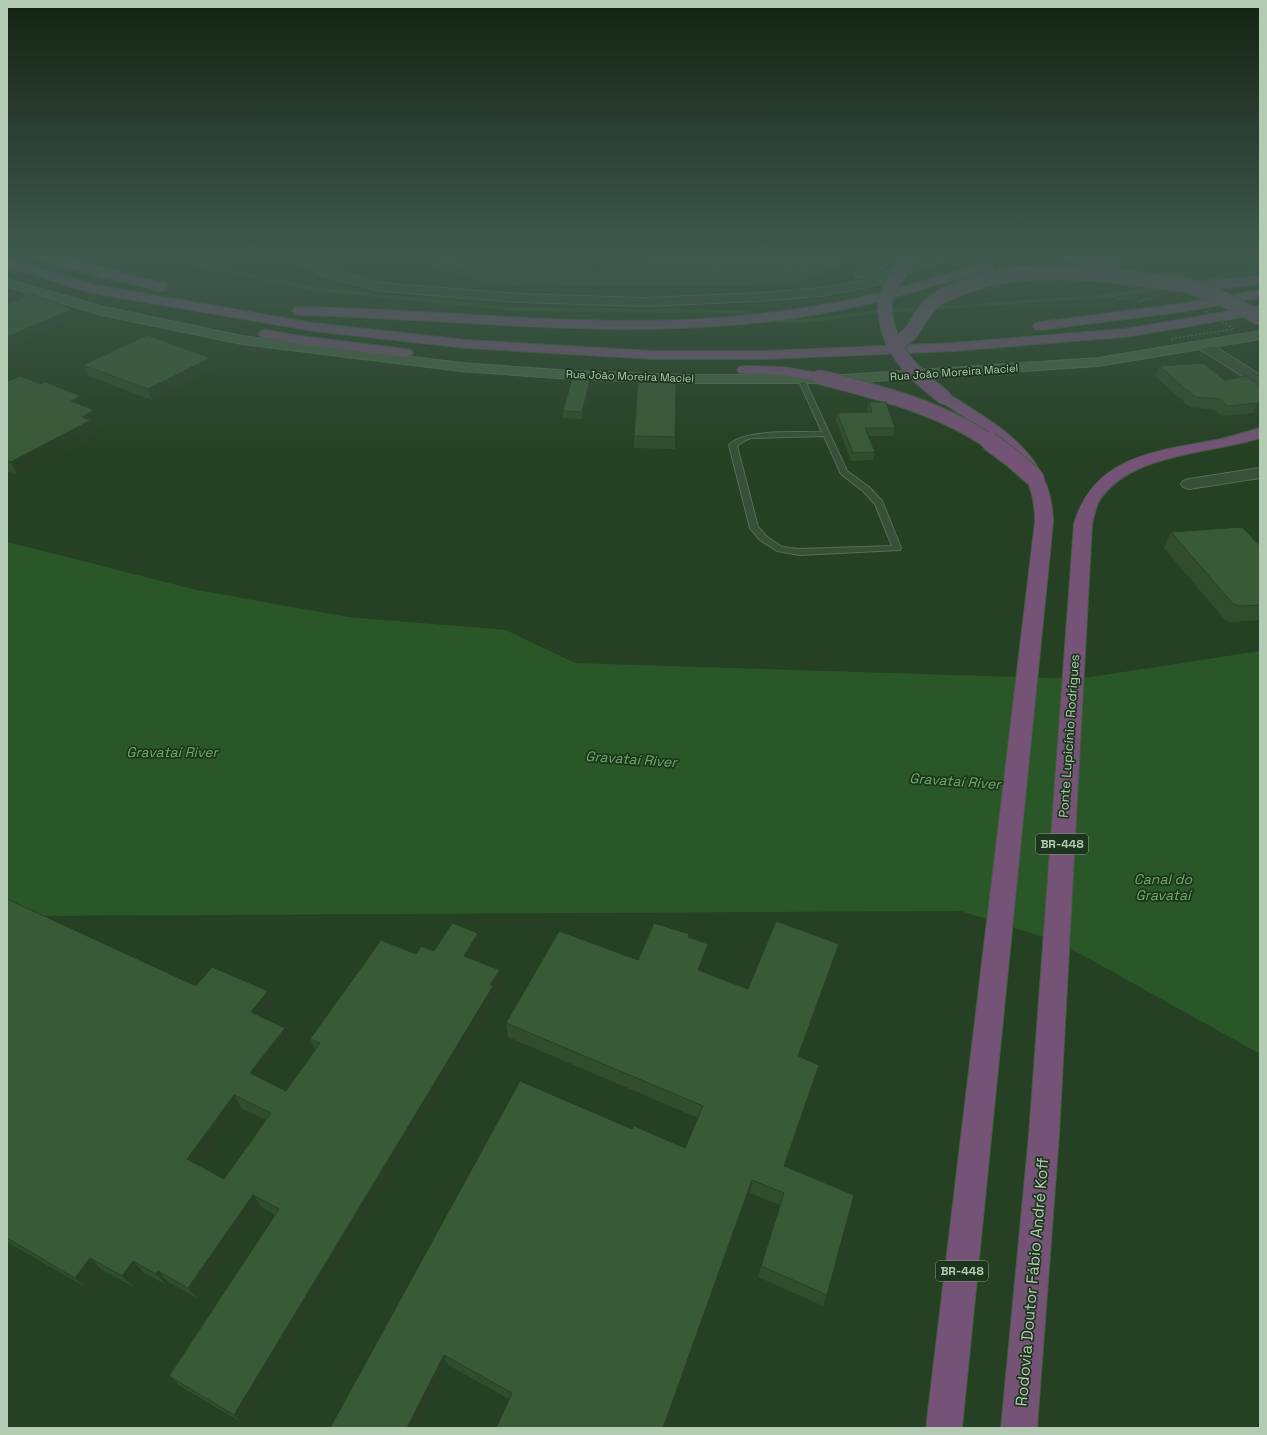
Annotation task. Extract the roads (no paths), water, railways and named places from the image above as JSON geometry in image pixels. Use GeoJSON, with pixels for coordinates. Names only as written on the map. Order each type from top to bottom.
{"type":"FeatureCollection","features":[{"type":"Feature","properties":{"kind":"highway"},"geometry":{"type":"LineString","coordinates":[[210,322],[300,340],[367,349],[552,364],[783,371],[819,377],[865,388],[948,418],[969,428],[1005,450],[1035,478]]}},
{"type":"Feature","properties":{"kind":"highway"},"geometry":{"type":"LineString","coordinates":[[284,322],[313,327],[466,344],[653,355],[767,355],[953,347],[1124,332],[1186,322]]}},
{"type":"Feature","properties":{"kind":"highway"},"geometry":{"type":"LineString","coordinates":[[377,322],[530,336],[576,337]]}},
{"type":"Feature","properties":{"kind":"highway"},"geometry":{"type":"LineString","coordinates":[[533,322],[602,325],[659,325],[717,322]]}},
{"type":"Feature","properties":{"kind":"highway"},"geometry":{"type":"LineString","coordinates":[[886,322],[887,330],[894,347],[908,366],[922,381],[990,427],[1025,461],[1035,478]]}},
{"type":"Feature","properties":{"kind":"highway"},"geometry":{"type":"LineString","coordinates":[[894,347],[912,331],[917,322]]}},
{"type":"Feature","properties":{"kind":"highway"},"geometry":{"type":"LineString","coordinates":[[1024,327],[1065,322]]}},
{"type":"Feature","properties":{"kind":"highway"},"geometry":{"type":"LineString","coordinates":[[874,337],[927,334]]}},
{"type":"Feature","properties":{"kind":"highway","name":"Ponte Lupicínio Rodrigues"},"geometry":{"type":"LineString","coordinates":[[1044,1135],[1083,524],[1090,503],[1100,490],[1126,469],[1143,460],[1162,454],[1260,433]]}},
{"type":"Feature","properties":{"kind":"highway","name":"BR-448"},"geometry":{"type":"LineString","coordinates":[[944,1428],[980,1115],[1042,546],[1044,506],[1040,489],[1035,478]]}},
{"type":"Feature","properties":{"kind":"highway","name":"Rodovia Doutor Fábio André Koff"},"geometry":{"type":"LineString","coordinates":[[1019,1428],[1044,1135]]}},
{"type":"Feature","properties":{"kind":"street","name":"Rua João Moreira Maciel"},"geometry":{"type":"LineString","coordinates":[[155,322],[242,340],[453,366],[572,375],[688,379],[844,380],[1098,362],[1260,336]]}},
{"type":"Feature","properties":{"kind":"street"},"geometry":{"type":"LineString","coordinates":[[1203,344],[1260,381]]}},
{"type":"Feature","properties":{"kind":"street"},"geometry":{"type":"LineString","coordinates":[[1189,484],[1260,473]]}},
{"type":"Feature","properties":{"kind":"lane"},"geometry":{"type":"LineString","coordinates":[[801,379],[827,434],[844,472],[866,489],[879,503],[897,548],[799,552],[780,550],[763,538],[754,528],[733,445],[740,439],[751,436],[827,434]]}},
{"type":"Feature","properties":{"kind":"water","name":"Gravataí River"},"geometry":{"type":"Polygon","coordinates":[[[7,542],[197,590],[348,617],[506,630],[575,663],[1078,679],[1260,651],[1260,1054],[1059,942],[961,911],[34,916],[7,904],[7,542]]]}},
{"type":"Feature","properties":{"kind":"water label","name":"Canal do Gravataí"},"geometry":{"type":"Point","coordinates":[1163,888]}}]}
